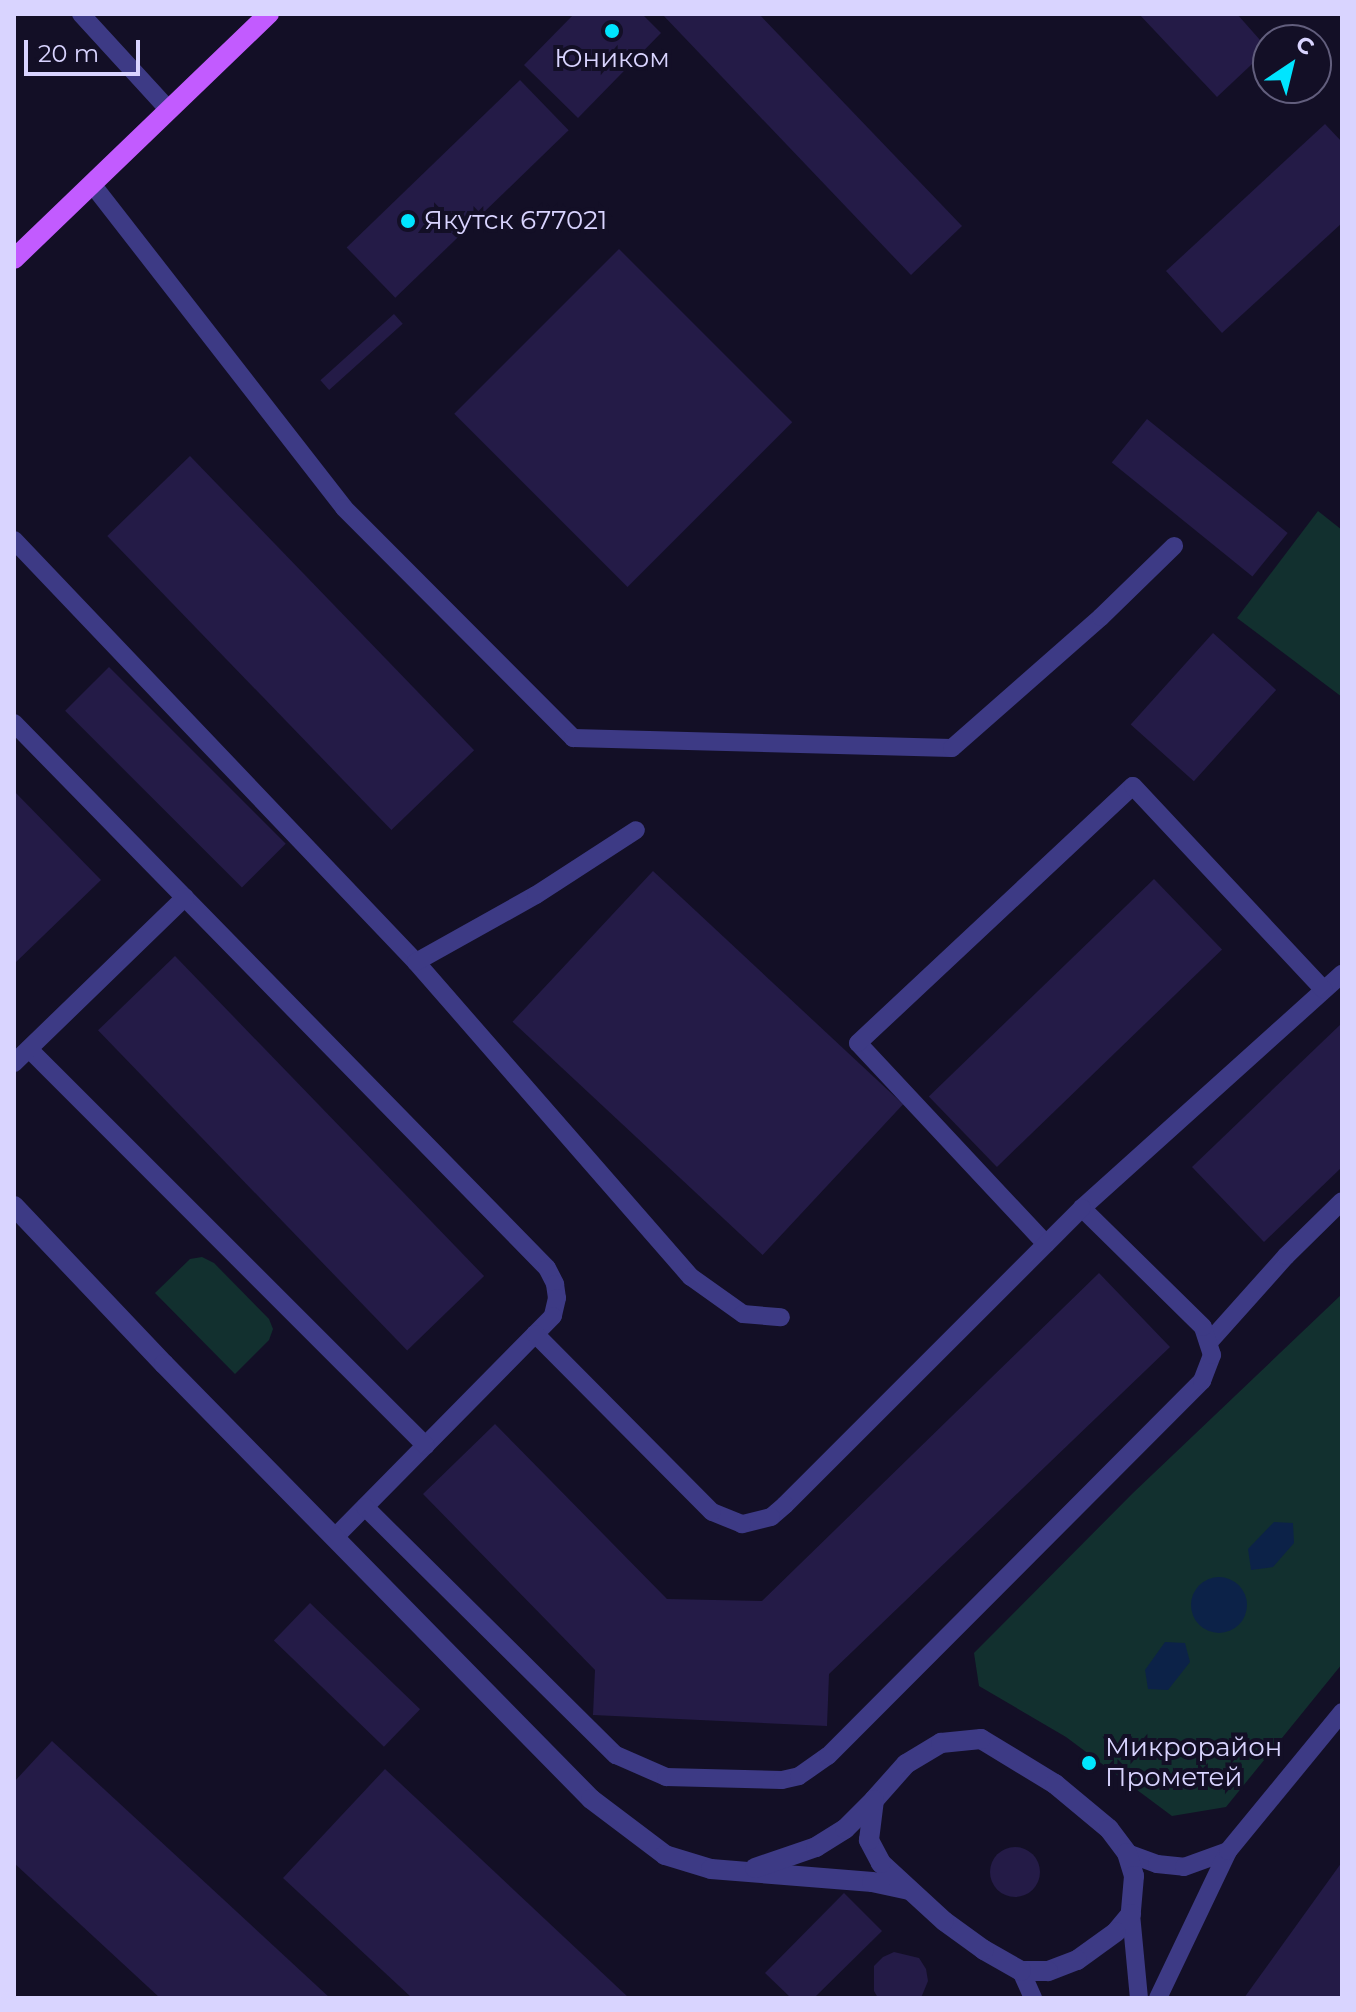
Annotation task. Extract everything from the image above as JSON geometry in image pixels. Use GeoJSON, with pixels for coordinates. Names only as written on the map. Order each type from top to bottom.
{"type":"FeatureCollection","features":[{"type":"Feature","properties":{"kind":"main road"},"geometry":{"type":"LineString","coordinates":[[14,259],[269,14]]}},
{"type":"Feature","properties":{"kind":"street"},"geometry":{"type":"LineString","coordinates":[[14,1206],[164,1364],[591,1799],[665,1855],[711,1869],[872,1882],[909,1890]]}},
{"type":"Feature","properties":{"kind":"street"},"geometry":{"type":"LineString","coordinates":[[744,1872],[816,1847],[845,1829],[906,1764],[923,1752],[941,1743],[981,1739],[1055,1784],[1109,1829],[1127,1853],[1134,1876],[1131,1914],[1109,1937],[1077,1960],[1048,1971],[1021,1971],[984,1950],[909,1890],[881,1863],[869,1840],[874,1800]]}},
{"type":"Feature","properties":{"kind":"lane"},"geometry":{"type":"LineString","coordinates":[[81,14],[169,110]]}},
{"type":"Feature","properties":{"kind":"lane"},"geometry":{"type":"LineString","coordinates":[[92,184],[344,508],[573,738],[952,748],[1101,617],[1174,546]]}},
{"type":"Feature","properties":{"kind":"lane"},"geometry":{"type":"LineString","coordinates":[[14,540],[416,962],[691,1277],[743,1314],[781,1317]]}},
{"type":"Feature","properties":{"kind":"lane"},"geometry":{"type":"LineString","coordinates":[[14,723],[547,1268],[557,1298],[553,1316],[336,1536]]}},
{"type":"Feature","properties":{"kind":"lane"},"geometry":{"type":"LineString","coordinates":[[1046,1244],[858,1043],[1133,786],[1324,990]]}},
{"type":"Feature","properties":{"kind":"lane"},"geometry":{"type":"LineString","coordinates":[[416,962],[536,895],[636,830]]}},
{"type":"Feature","properties":{"kind":"lane"},"geometry":{"type":"LineString","coordinates":[[14,1063],[185,897]]}},
{"type":"Feature","properties":{"kind":"lane"},"geometry":{"type":"LineString","coordinates":[[535,1334],[712,1512],[726,1520],[755,1523],[785,1505],[1082,1208],[1342,974]]}},
{"type":"Feature","properties":{"kind":"lane"},"geometry":{"type":"LineString","coordinates":[[29,1049],[426,1446]]}},
{"type":"Feature","properties":{"kind":"lane"},"geometry":{"type":"LineString","coordinates":[[1210,1341],[1342,1201]]}},
{"type":"Feature","properties":{"kind":"lane"},"geometry":{"type":"LineString","coordinates":[[365,1507],[616,1755],[666,1777],[782,1780],[799,1776],[828,1756],[1202,1381],[1210,1367],[1210,1341],[1203,1327],[1082,1208]]}},
{"type":"Feature","properties":{"kind":"lane"},"geometry":{"type":"LineString","coordinates":[[1158,1998],[1228,1851],[1342,1712]]}},
{"type":"Feature","properties":{"kind":"lane"},"geometry":{"type":"LineString","coordinates":[[1127,1853],[1157,1864],[1184,1867],[1228,1851]]}},
{"type":"Feature","properties":{"kind":"lane"},"geometry":{"type":"LineString","coordinates":[[1131,1914],[1139,1998]]}},
{"type":"Feature","properties":{"kind":"lane"},"geometry":{"type":"LineString","coordinates":[[1021,1971],[1033,1998]]}},
{"type":"Feature","properties":{"kind":"green space"},"geometry":{"type":"Polygon","coordinates":[[[1318,511],[1342,530],[1342,697],[1237,618],[1318,511]]]}},
{"type":"Feature","properties":{"kind":"green space"},"geometry":{"type":"Polygon","coordinates":[[[202,1257],[214,1263],[269,1319],[273,1329],[269,1340],[235,1374],[155,1293],[190,1259],[202,1257]]]}},
{"type":"Feature","properties":{"kind":"green space"},"geometry":{"type":"Polygon","coordinates":[[[1342,1294],[1342,1664],[1226,1807],[1172,1816],[1066,1737],[979,1686],[974,1653],[1133,1493],[1342,1294]]]}},
{"type":"Feature","properties":{"kind":"water"},"geometry":{"type":"Polygon","coordinates":[[[1274,1522],[1293,1523],[1294,1543],[1273,1567],[1251,1570],[1248,1549],[1274,1522]]]}},
{"type":"Feature","properties":{"kind":"water"},"geometry":{"type":"Polygon","coordinates":[[[1219,1577],[1239,1585],[1247,1605],[1239,1625],[1219,1633],[1199,1625],[1191,1605],[1199,1585],[1219,1577]]]}},
{"type":"Feature","properties":{"kind":"water"},"geometry":{"type":"Polygon","coordinates":[[[1165,1642],[1185,1643],[1190,1662],[1168,1690],[1148,1689],[1145,1670],[1165,1642]]]}},
{"type":"Feature","properties":{"kind":"building"},"geometry":{"type":"Polygon","coordinates":[[[574,14],[642,14],[661,33],[578,118],[524,65],[574,14]]]}},
{"type":"Feature","properties":{"kind":"building"},"geometry":{"type":"Polygon","coordinates":[[[662,14],[759,14],[962,226],[911,275],[662,14]]]}},
{"type":"Feature","properties":{"kind":"building"},"geometry":{"type":"Polygon","coordinates":[[[1139,14],[1237,14],[1252,31],[1252,64],[1217,97],[1139,14]]]}},
{"type":"Feature","properties":{"kind":"building"},"geometry":{"type":"Polygon","coordinates":[[[520,80],[569,130],[395,298],[347,247],[520,80]]]}},
{"type":"Feature","properties":{"kind":"building"},"geometry":{"type":"Polygon","coordinates":[[[1325,124],[1342,142],[1342,223],[1222,333],[1166,271],[1325,124]]]}},
{"type":"Feature","properties":{"kind":"building"},"geometry":{"type":"Polygon","coordinates":[[[619,249],[792,422],[627,587],[454,414],[619,249]]]}},
{"type":"Feature","properties":{"kind":"building"},"geometry":{"type":"Polygon","coordinates":[[[394,314],[403,324],[329,390],[320,380],[394,314]]]}},
{"type":"Feature","properties":{"kind":"building"},"geometry":{"type":"Polygon","coordinates":[[[1147,419],[1288,533],[1252,576],[1112,463],[1147,419]]]}},
{"type":"Feature","properties":{"kind":"building"},"geometry":{"type":"Polygon","coordinates":[[[190,456],[474,750],[391,830],[107,536],[190,456]]]}},
{"type":"Feature","properties":{"kind":"building"},"geometry":{"type":"Polygon","coordinates":[[[1213,633],[1276,690],[1194,781],[1131,724],[1213,633]]]}},
{"type":"Feature","properties":{"kind":"building"},"geometry":{"type":"Polygon","coordinates":[[[109,667],[286,844],[242,888],[65,711],[109,667]]]}},
{"type":"Feature","properties":{"kind":"building"},"geometry":{"type":"Polygon","coordinates":[[[14,791],[101,880],[14,964],[14,791]]]}},
{"type":"Feature","properties":{"kind":"building"},"geometry":{"type":"Polygon","coordinates":[[[653,871],[903,1104],[763,1255],[513,1022],[653,871]]]}},
{"type":"Feature","properties":{"kind":"building"},"geometry":{"type":"Polygon","coordinates":[[[1154,879],[1222,949],[997,1167],[929,1096],[1154,879]]]}},
{"type":"Feature","properties":{"kind":"building"},"geometry":{"type":"Polygon","coordinates":[[[175,956],[484,1276],[407,1350],[98,1030],[175,956]]]}},
{"type":"Feature","properties":{"kind":"building"},"geometry":{"type":"Polygon","coordinates":[[[1342,1023],[1342,1167],[1264,1242],[1192,1167],[1342,1023]]]}},
{"type":"Feature","properties":{"kind":"building"},"geometry":{"type":"Polygon","coordinates":[[[1099,1273],[1170,1347],[829,1674],[827,1726],[593,1715],[595,1670],[423,1494],[495,1424],[667,1599],[762,1601],[1099,1273]]]}},
{"type":"Feature","properties":{"kind":"building"},"geometry":{"type":"Polygon","coordinates":[[[310,1603],[420,1709],[384,1747],[274,1640],[310,1603]]]}},
{"type":"Feature","properties":{"kind":"building"},"geometry":{"type":"Polygon","coordinates":[[[52,1741],[330,1998],[160,1998],[14,1863],[14,1782],[52,1741]]]}},
{"type":"Feature","properties":{"kind":"building"},"geometry":{"type":"Polygon","coordinates":[[[385,1769],[629,1998],[412,1998],[283,1878],[385,1769]]]}},
{"type":"Feature","properties":{"kind":"building"},"geometry":{"type":"Polygon","coordinates":[[[1015,1847],[1033,1854],[1040,1872],[1033,1890],[1015,1897],[997,1890],[990,1872],[997,1854],[1015,1847]]]}},
{"type":"Feature","properties":{"kind":"building"},"geometry":{"type":"Polygon","coordinates":[[[1342,1862],[1342,1998],[1244,1998],[1342,1862]]]}},
{"type":"Feature","properties":{"kind":"building"},"geometry":{"type":"Polygon","coordinates":[[[844,1893],[882,1931],[814,1998],[791,1998],[765,1973],[844,1893]]]}},
{"type":"Feature","properties":{"kind":"building"},"geometry":{"type":"Polygon","coordinates":[[[894,1952],[919,1958],[926,1969],[928,1981],[921,1998],[878,1998],[874,1991],[874,1966],[894,1952]]]}},
{"type":"Feature","properties":{"kind":"place","name":"Юником"},"geometry":{"type":"Point","coordinates":[612,31]}},
{"type":"Feature","properties":{"kind":"place","name":"Якутск 677021"},"geometry":{"type":"Point","coordinates":[408,221]}},
{"type":"Feature","properties":{"kind":"place","name":"Микрорайон Прометей"},"geometry":{"type":"Point","coordinates":[1089,1763]}}]}
